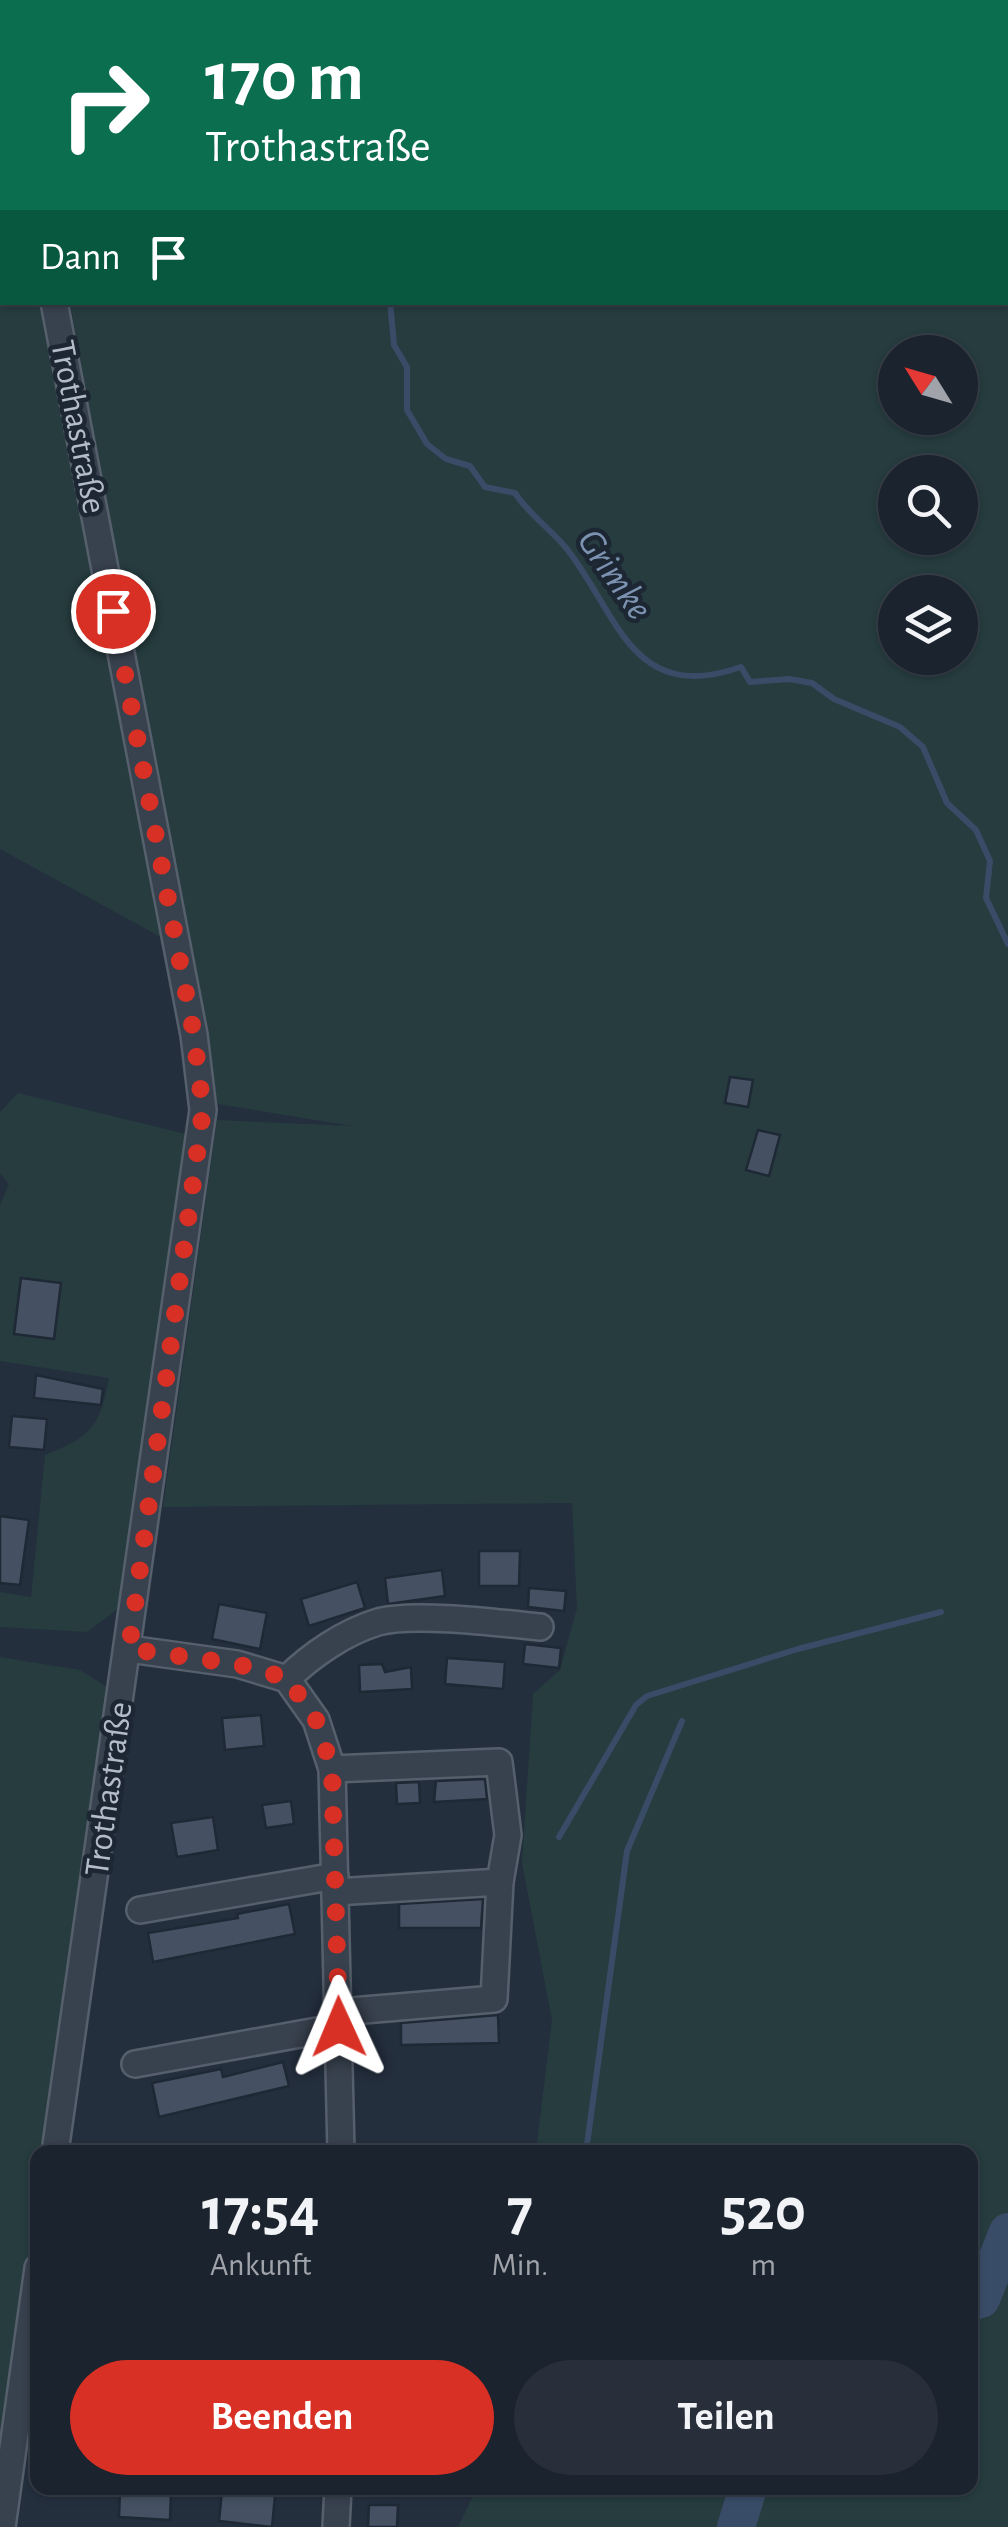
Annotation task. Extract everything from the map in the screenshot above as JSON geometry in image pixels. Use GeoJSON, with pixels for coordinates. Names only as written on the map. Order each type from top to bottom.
{"type":"FeatureCollection","features":[{"type":"Feature","properties":{"kind":"street","name":"Trothastraße"},"geometry":{"type":"LineString","coordinates":[[55,305],[194,1035],[203,1110],[56,2145]]}},
{"type":"Feature","properties":{"kind":"street"},"geometry":{"type":"LineString","coordinates":[[287,1678],[309,1656],[377,1622],[501,1622],[540,1627]]}},
{"type":"Feature","properties":{"kind":"street"},"geometry":{"type":"LineString","coordinates":[[129,1649],[237,1664],[287,1678],[316,1720],[332,1769],[340,2145]]}},
{"type":"Feature","properties":{"kind":"street"},"geometry":{"type":"LineString","coordinates":[[135,2064],[339,2020],[494,1999],[500,1882],[508,1836],[500,1762],[332,1769]]}},
{"type":"Feature","properties":{"kind":"street"},"geometry":{"type":"LineString","coordinates":[[140,1910],[335,1884],[500,1882]]}},
{"type":"Feature","properties":{"kind":"street"},"geometry":{"type":"LineString","coordinates":[[2,2527],[30,2326]]}},
{"type":"Feature","properties":{"kind":"street"},"geometry":{"type":"LineString","coordinates":[[336,2527],[338,2495]]}},
{"type":"Feature","properties":{"kind":"green space"},"geometry":{"type":"Polygon","coordinates":[[[0,305],[44,305],[168,941],[0,849],[0,305]]]}},
{"type":"Feature","properties":{"kind":"green space"},"geometry":{"type":"Polygon","coordinates":[[[70,305],[1008,305],[1008,2527],[458,2527],[474,2495],[978,2495],[978,2145],[537,2145],[552,2020],[522,1863],[533,1694],[560,1670],[577,1608],[572,1503],[163,1507],[217,1120],[352,1126],[218,1104],[70,305]]]}},
{"type":"Feature","properties":{"kind":"green space"},"geometry":{"type":"Polygon","coordinates":[[[18,1093],[190,1135],[123,1605],[87,1632],[0,1627],[0,1592],[31,1597],[45,1455],[91,1428],[109,1378],[0,1361],[0,1205],[9,1184],[0,1173],[0,1112],[18,1093]]]}},
{"type":"Feature","properties":{"kind":"green space"},"geometry":{"type":"Polygon","coordinates":[[[0,1657],[80,1670],[113,1691],[46,2145],[30,2145],[30,2249],[0,2456],[0,1657]]]}},
{"type":"Feature","properties":{"kind":"building"},"geometry":{"type":"Polygon","coordinates":[[[730,1077],[753,1080],[748,1107],[725,1103],[730,1077]]]}},
{"type":"Feature","properties":{"kind":"building"},"geometry":{"type":"Polygon","coordinates":[[[758,1130],[780,1135],[769,1176],[746,1170],[758,1130]]]}},
{"type":"Feature","properties":{"kind":"building"},"geometry":{"type":"Polygon","coordinates":[[[21,1278],[61,1283],[54,1339],[14,1334],[21,1278]]]}},
{"type":"Feature","properties":{"kind":"building"},"geometry":{"type":"Polygon","coordinates":[[[36,1375],[103,1389],[101,1405],[34,1398],[36,1375]]]}},
{"type":"Feature","properties":{"kind":"building"},"geometry":{"type":"Polygon","coordinates":[[[12,1416],[47,1419],[44,1450],[9,1447],[12,1416]]]}},
{"type":"Feature","properties":{"kind":"building"},"geometry":{"type":"Polygon","coordinates":[[[0,1516],[29,1520],[20,1585],[0,1583],[0,1516]]]}},
{"type":"Feature","properties":{"kind":"building"},"geometry":{"type":"Polygon","coordinates":[[[479,1551],[520,1551],[519,1586],[479,1586],[479,1551]]]}},
{"type":"Feature","properties":{"kind":"building"},"geometry":{"type":"Polygon","coordinates":[[[442,1570],[445,1596],[388,1604],[385,1578],[442,1570]]]}},
{"type":"Feature","properties":{"kind":"building"},"geometry":{"type":"Polygon","coordinates":[[[357,1582],[365,1608],[309,1626],[301,1599],[357,1582]]]}},
{"type":"Feature","properties":{"kind":"building"},"geometry":{"type":"Polygon","coordinates":[[[529,1588],[566,1591],[564,1611],[528,1607],[529,1588]]]}},
{"type":"Feature","properties":{"kind":"building"},"geometry":{"type":"Polygon","coordinates":[[[219,1604],[267,1613],[260,1649],[212,1639],[219,1604]]]}},
{"type":"Feature","properties":{"kind":"building"},"geometry":{"type":"Polygon","coordinates":[[[525,1644],[561,1648],[559,1668],[523,1664],[525,1644]]]}},
{"type":"Feature","properties":{"kind":"building"},"geometry":{"type":"Polygon","coordinates":[[[447,1658],[505,1662],[503,1689],[445,1684],[447,1658]]]}},
{"type":"Feature","properties":{"kind":"building"},"geometry":{"type":"Polygon","coordinates":[[[382,1664],[385,1672],[411,1667],[412,1689],[360,1692],[359,1665],[382,1664]]]}},
{"type":"Feature","properties":{"kind":"building"},"geometry":{"type":"Polygon","coordinates":[[[261,1715],[264,1746],[225,1750],[222,1718],[261,1715]]]}},
{"type":"Feature","properties":{"kind":"building"},"geometry":{"type":"Polygon","coordinates":[[[485,1779],[487,1799],[434,1802],[436,1781],[485,1779]]]}},
{"type":"Feature","properties":{"kind":"building"},"geometry":{"type":"Polygon","coordinates":[[[419,1782],[420,1803],[397,1804],[396,1783],[419,1782]]]}},
{"type":"Feature","properties":{"kind":"building"},"geometry":{"type":"Polygon","coordinates":[[[291,1801],[294,1824],[266,1828],[262,1805],[291,1801]]]}},
{"type":"Feature","properties":{"kind":"building"},"geometry":{"type":"Polygon","coordinates":[[[213,1817],[218,1850],[177,1857],[171,1823],[213,1817]]]}},
{"type":"Feature","properties":{"kind":"building"},"geometry":{"type":"Polygon","coordinates":[[[483,1899],[481,1928],[399,1928],[399,1904],[483,1899]]]}},
{"type":"Feature","properties":{"kind":"building"},"geometry":{"type":"Polygon","coordinates":[[[289,1904],[295,1934],[153,1962],[148,1933],[238,1918],[237,1914],[289,1904]]]}},
{"type":"Feature","properties":{"kind":"building"},"geometry":{"type":"Polygon","coordinates":[[[498,2015],[499,2043],[401,2045],[401,2023],[498,2015]]]}},
{"type":"Feature","properties":{"kind":"building"},"geometry":{"type":"Polygon","coordinates":[[[283,2062],[289,2086],[159,2117],[152,2083],[221,2069],[223,2077],[283,2062]]]}},
{"type":"Feature","properties":{"kind":"building"},"geometry":{"type":"Polygon","coordinates":[[[120,2495],[171,2495],[170,2520],[119,2517],[120,2495]]]}},
{"type":"Feature","properties":{"kind":"building"},"geometry":{"type":"Polygon","coordinates":[[[222,2495],[275,2496],[272,2527],[219,2521],[222,2495]]]}},
{"type":"Feature","properties":{"kind":"building"},"geometry":{"type":"Polygon","coordinates":[[[369,2505],[398,2505],[397,2527],[368,2527],[369,2505]]]}},
{"type":"Feature","properties":{"kind":"waterway","name":"Grimke"},"geometry":{"type":"LineString","coordinates":[[390,305],[394,345],[407,367],[407,410],[427,444],[446,459],[470,466],[485,487],[515,493],[567,549],[616,626],[652,664],[675,674],[704,676],[741,667],[750,682],[789,679],[812,683],[834,699],[900,727],[923,747],[947,803],[976,830],[990,861],[986,898],[1008,944]]}},
{"type":"Feature","properties":{"kind":"waterway"},"geometry":{"type":"LineString","coordinates":[[559,1837],[636,1705],[647,1696],[798,1649],[941,1612]]}},
{"type":"Feature","properties":{"kind":"waterway"},"geometry":{"type":"LineString","coordinates":[[587,2145],[627,1851],[682,1721]]}},
{"type":"Feature","properties":{"kind":"waterway"},"geometry":{"type":"LineString","coordinates":[[978,2300],[1008,2232]]}},
{"type":"Feature","properties":{"kind":"waterway"},"geometry":{"type":"LineString","coordinates":[[736,2527],[746,2495]]}},
{"type":"Feature","properties":{"kind":"route"},"geometry":{"type":"LineString","coordinates":[[113,611],[194,1035],[203,1110],[129,1649],[237,1664],[287,1678],[316,1720],[329,1748],[332,1769],[339,2027]]}}]}
